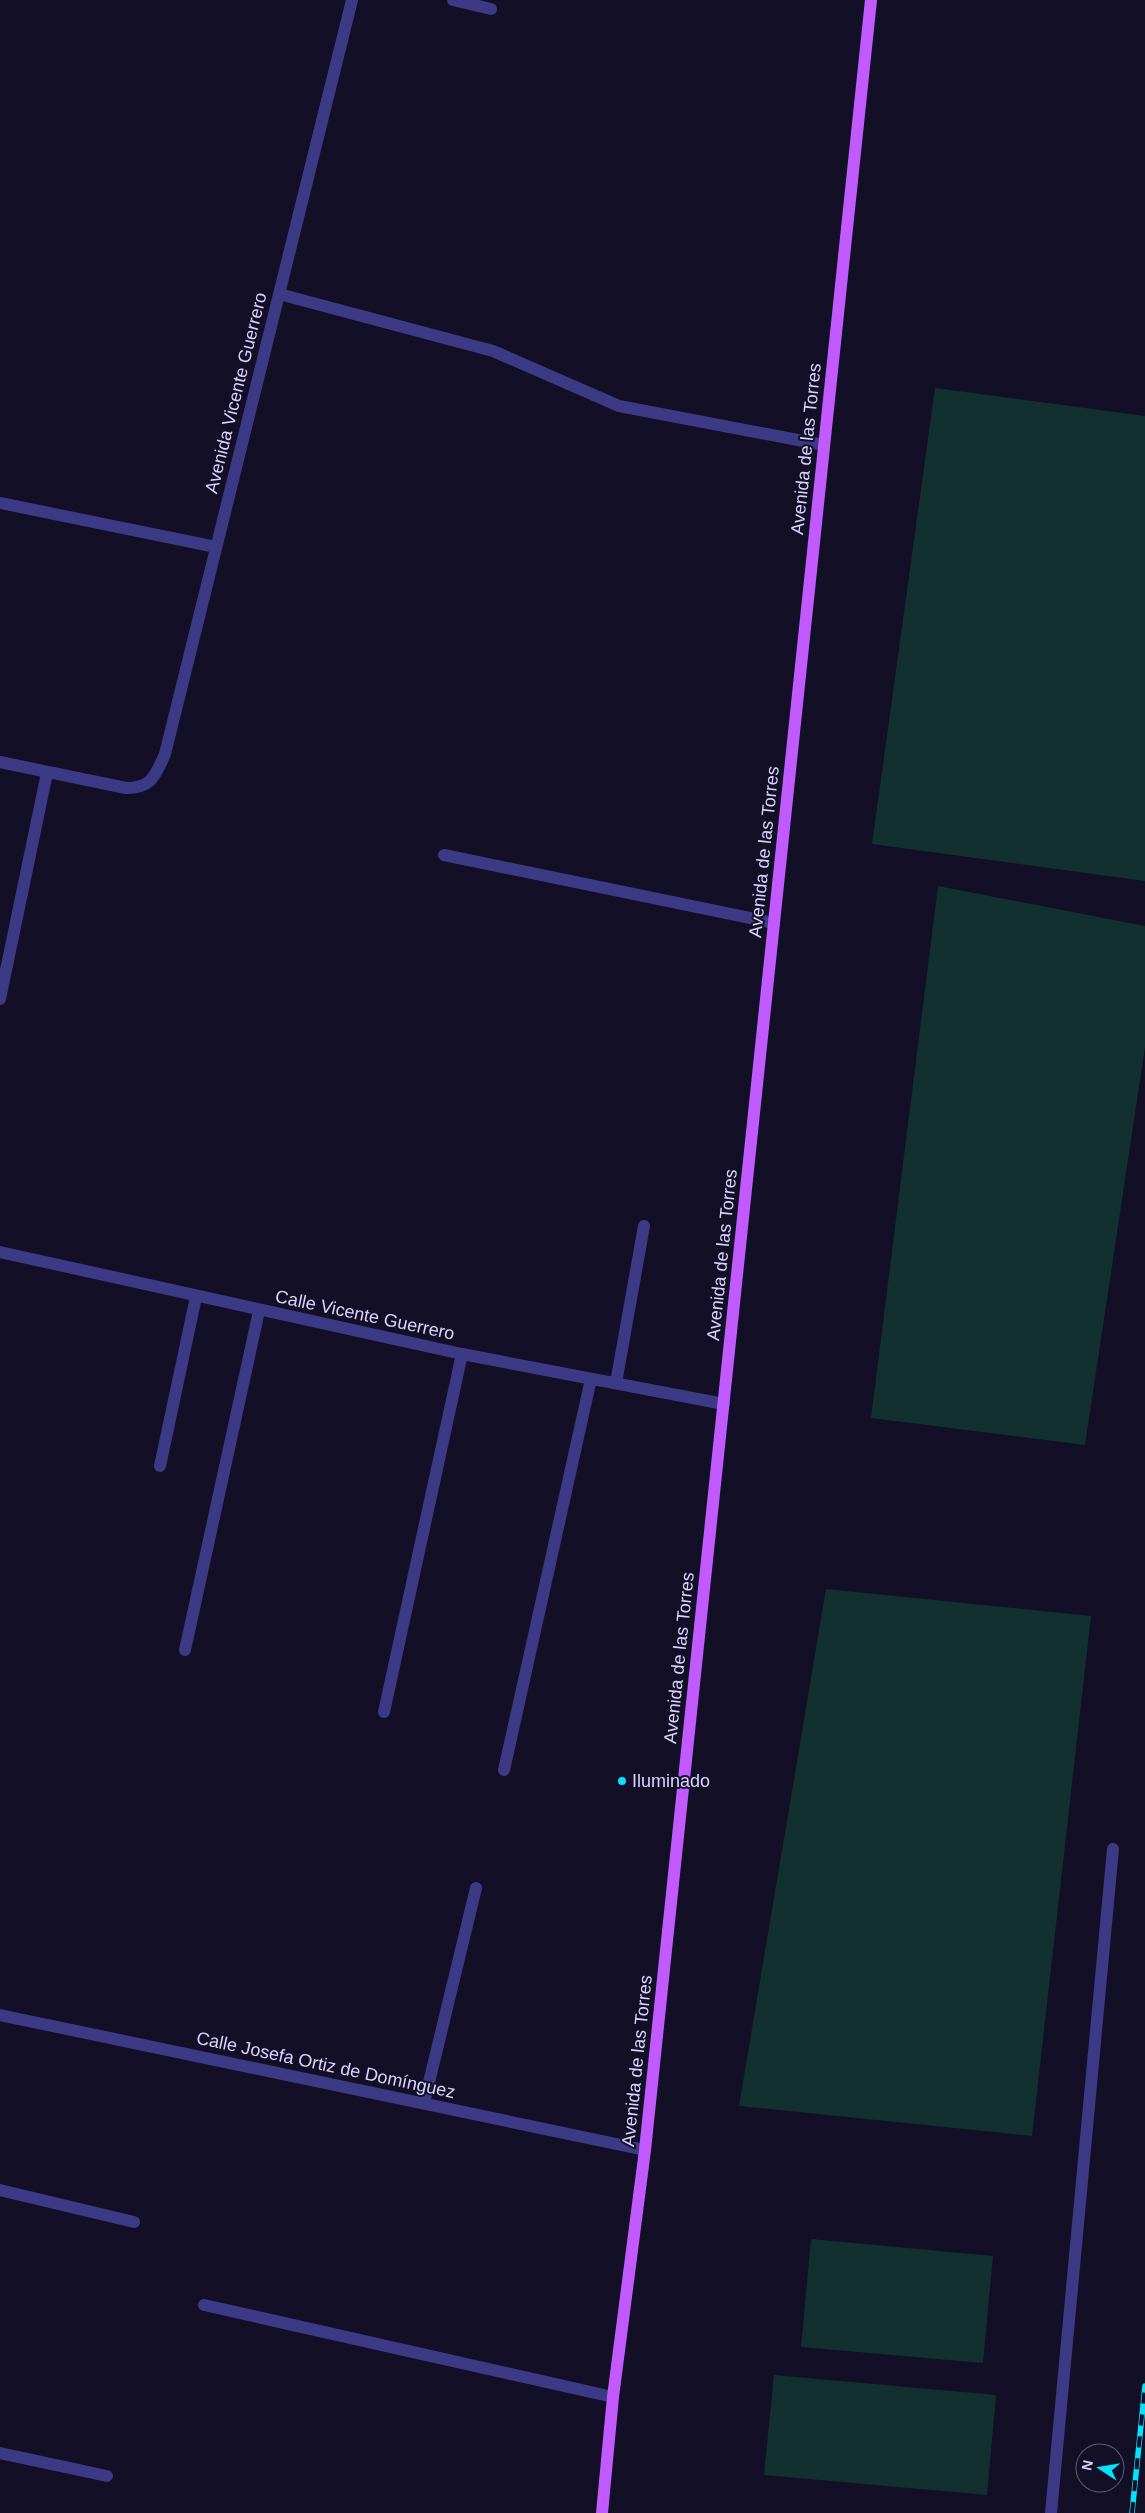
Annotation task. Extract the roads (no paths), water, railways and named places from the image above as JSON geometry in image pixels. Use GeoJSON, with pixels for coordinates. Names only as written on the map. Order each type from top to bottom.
{"type":"FeatureCollection","features":[{"type":"Feature","properties":{"kind":"main road","name":"Avenida de las Torres"},"geometry":{"type":"LineString","coordinates":[[602,2513],[613,2397],[645,2150],[871,0]]}},
{"type":"Feature","properties":{"kind":"street","name":"Avenida Vicente Guerrero"},"geometry":{"type":"LineString","coordinates":[[47,772],[113,786],[141,788],[154,778],[164,754],[352,0]]}},
{"type":"Feature","properties":{"kind":"street"},"geometry":{"type":"LineString","coordinates":[[453,0],[491,9]]}},
{"type":"Feature","properties":{"kind":"street"},"geometry":{"type":"LineString","coordinates":[[279,294],[493,351],[619,406],[824,445]]}},
{"type":"Feature","properties":{"kind":"street"},"geometry":{"type":"LineString","coordinates":[[0,503],[216,547]]}},
{"type":"Feature","properties":{"kind":"street"},"geometry":{"type":"LineString","coordinates":[[0,762],[47,772],[0,999]]}},
{"type":"Feature","properties":{"kind":"street"},"geometry":{"type":"LineString","coordinates":[[444,855],[774,923]]}},
{"type":"Feature","properties":{"kind":"street"},"geometry":{"type":"LineString","coordinates":[[616,1383],[644,1226]]}},
{"type":"Feature","properties":{"kind":"street","name":"Calle Vicente Guerrero"},"geometry":{"type":"LineString","coordinates":[[0,1252],[462,1354],[724,1404]]}},
{"type":"Feature","properties":{"kind":"street"},"geometry":{"type":"LineString","coordinates":[[160,1466],[196,1296]]}},
{"type":"Feature","properties":{"kind":"street"},"geometry":{"type":"LineString","coordinates":[[185,1650],[259,1310]]}},
{"type":"Feature","properties":{"kind":"street"},"geometry":{"type":"LineString","coordinates":[[384,1712],[462,1354]]}},
{"type":"Feature","properties":{"kind":"street"},"geometry":{"type":"LineString","coordinates":[[504,1770],[591,1379]]}},
{"type":"Feature","properties":{"kind":"street"},"geometry":{"type":"LineString","coordinates":[[1051,2513],[1113,1849]]}},
{"type":"Feature","properties":{"kind":"street"},"geometry":{"type":"LineString","coordinates":[[424,2103],[476,1888]]}},
{"type":"Feature","properties":{"kind":"street","name":"Calle Josefa Ortiz de Domínguez"},"geometry":{"type":"LineString","coordinates":[[0,2015],[645,2150]]}},
{"type":"Feature","properties":{"kind":"street"},"geometry":{"type":"LineString","coordinates":[[0,2190],[134,2222]]}},
{"type":"Feature","properties":{"kind":"street"},"geometry":{"type":"LineString","coordinates":[[204,2305],[613,2397]]}},
{"type":"Feature","properties":{"kind":"street"},"geometry":{"type":"LineString","coordinates":[[0,2453],[107,2476]]}},
{"type":"Feature","properties":{"kind":"railway"},"geometry":{"type":"LineString","coordinates":[[1132,2513],[1145,2386]]}},
{"type":"Feature","properties":{"kind":"place","name":"Iluminado"},"geometry":{"type":"Point","coordinates":[622,1781]}}]}
